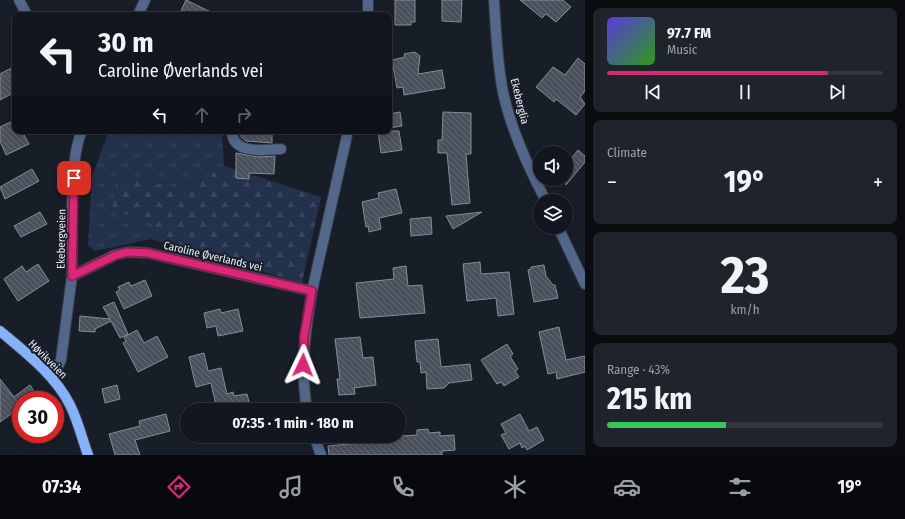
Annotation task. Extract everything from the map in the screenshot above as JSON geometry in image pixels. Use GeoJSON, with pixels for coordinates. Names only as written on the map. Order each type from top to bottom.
{"type":"FeatureCollection","features":[{"type":"Feature","properties":{"kind":"main road","name":"Høvikveien"},"geometry":{"type":"LineString","coordinates":[[0,331],[52,378],[70,405],[88,455]]}},
{"type":"Feature","properties":{"kind":"street"},"geometry":{"type":"LineString","coordinates":[[19,0],[25,12]]}},
{"type":"Feature","properties":{"kind":"street"},"geometry":{"type":"LineString","coordinates":[[139,12],[145,0]]}},
{"type":"Feature","properties":{"kind":"street"},"geometry":{"type":"LineString","coordinates":[[368,0],[368,12]]}},
{"type":"Feature","properties":{"kind":"street","name":"Ekeberglia"},"geometry":{"type":"LineString","coordinates":[[494,0],[497,46],[504,93],[515,131],[528,165],[542,194]]}},
{"type":"Feature","properties":{"kind":"street","name":"Ekebergveien"},"geometry":{"type":"LineString","coordinates":[[72,276],[74,178],[78,134]]}},
{"type":"Feature","properties":{"kind":"street"},"geometry":{"type":"LineString","coordinates":[[232,134],[238,143],[245,149],[281,149]]}},
{"type":"Feature","properties":{"kind":"street"},"geometry":{"type":"LineString","coordinates":[[306,403],[302,380],[304,336],[312,291],[347,134]]}},
{"type":"Feature","properties":{"kind":"street"},"geometry":{"type":"LineString","coordinates":[[561,234],[585,284]]}},
{"type":"Feature","properties":{"kind":"street","name":"Caroline Øverlands vei"},"geometry":{"type":"LineString","coordinates":[[72,276],[116,255],[128,252],[148,253],[312,291]]}},
{"type":"Feature","properties":{"kind":"street"},"geometry":{"type":"LineString","coordinates":[[52,378],[61,360],[72,276]]}},
{"type":"Feature","properties":{"kind":"street"},"geometry":{"type":"LineString","coordinates":[[317,443],[321,455]]}},
{"type":"Feature","properties":{"kind":"green space"},"geometry":{"type":"Polygon","coordinates":[[[108,134],[222,134],[224,166],[185,190],[118,176],[155,224],[151,239],[95,251],[88,245],[92,176],[108,134]]]}},
{"type":"Feature","properties":{"kind":"green space"},"geometry":{"type":"Polygon","coordinates":[[[224,166],[321,197],[302,283],[151,239],[155,224],[112,210],[118,175],[185,190],[224,166]]]}},
{"type":"Feature","properties":{"kind":"building"},"geometry":{"type":"Polygon","coordinates":[[[186,0],[211,12],[180,12],[186,0]]]}},
{"type":"Feature","properties":{"kind":"building"},"geometry":{"type":"Polygon","coordinates":[[[395,0],[415,0],[415,22],[411,22],[411,25],[395,25],[395,0]]]}},
{"type":"Feature","properties":{"kind":"building"},"geometry":{"type":"Polygon","coordinates":[[[442,0],[462,0],[461,22],[442,21],[442,0]]]}},
{"type":"Feature","properties":{"kind":"building"},"geometry":{"type":"Polygon","coordinates":[[[520,0],[563,0],[571,7],[556,22],[546,14],[542,18],[520,0]]]}},
{"type":"Feature","properties":{"kind":"building"},"geometry":{"type":"Polygon","coordinates":[[[415,52],[420,56],[418,74],[442,70],[445,88],[404,95],[403,87],[397,88],[392,60],[405,57],[404,54],[415,52]]]}},
{"type":"Feature","properties":{"kind":"building"},"geometry":{"type":"Polygon","coordinates":[[[578,58],[585,64],[585,91],[580,97],[585,104],[576,115],[556,99],[554,102],[536,87],[553,67],[565,75],[578,58]]]}},
{"type":"Feature","properties":{"kind":"building"},"geometry":{"type":"Polygon","coordinates":[[[12,68],[12,94],[0,100],[0,74],[12,68]]]}},
{"type":"Feature","properties":{"kind":"building"},"geometry":{"type":"Polygon","coordinates":[[[400,112],[402,126],[392,128],[392,113],[400,112]]]}},
{"type":"Feature","properties":{"kind":"building"},"geometry":{"type":"Polygon","coordinates":[[[443,112],[471,113],[471,154],[466,154],[470,203],[452,205],[447,153],[438,153],[438,140],[442,140],[443,112]]]}},
{"type":"Feature","properties":{"kind":"building"},"geometry":{"type":"Polygon","coordinates":[[[12,121],[12,134],[24,134],[29,144],[6,155],[0,141],[0,127],[12,121]]]}},
{"type":"Feature","properties":{"kind":"building"},"geometry":{"type":"Polygon","coordinates":[[[392,131],[399,131],[402,150],[381,153],[378,134],[392,134],[392,131]]]}},
{"type":"Feature","properties":{"kind":"building"},"geometry":{"type":"Polygon","coordinates":[[[241,134],[272,134],[272,143],[246,141],[241,137],[241,134]]]}},
{"type":"Feature","properties":{"kind":"building"},"geometry":{"type":"Polygon","coordinates":[[[578,150],[585,156],[585,162],[573,177],[573,156],[578,150]]]}},
{"type":"Feature","properties":{"kind":"building"},"geometry":{"type":"Polygon","coordinates":[[[236,153],[258,157],[275,156],[274,174],[249,173],[249,179],[236,178],[236,153]]]}},
{"type":"Feature","properties":{"kind":"building"},"geometry":{"type":"Polygon","coordinates":[[[32,169],[39,181],[5,199],[0,187],[32,169]]]}},
{"type":"Feature","properties":{"kind":"building"},"geometry":{"type":"Polygon","coordinates":[[[396,189],[402,213],[379,218],[381,229],[369,232],[368,226],[366,227],[362,202],[379,198],[378,193],[396,189]]]}},
{"type":"Feature","properties":{"kind":"building"},"geometry":{"type":"Polygon","coordinates":[[[40,212],[47,224],[21,237],[14,226],[40,212]]]}},
{"type":"Feature","properties":{"kind":"building"},"geometry":{"type":"Polygon","coordinates":[[[482,212],[453,229],[446,216],[482,212]]]}},
{"type":"Feature","properties":{"kind":"building"},"geometry":{"type":"Polygon","coordinates":[[[431,217],[432,234],[411,236],[410,219],[431,217]]]}},
{"type":"Feature","properties":{"kind":"building"},"geometry":{"type":"Polygon","coordinates":[[[480,262],[481,274],[509,272],[514,314],[498,316],[496,298],[467,301],[463,264],[480,262]]]}},
{"type":"Feature","properties":{"kind":"building"},"geometry":{"type":"Polygon","coordinates":[[[38,264],[49,281],[18,301],[4,279],[22,266],[26,272],[38,264]]]}},
{"type":"Feature","properties":{"kind":"building"},"geometry":{"type":"Polygon","coordinates":[[[544,265],[546,276],[553,285],[555,285],[558,298],[534,302],[528,270],[531,269],[531,267],[544,265]]]}},
{"type":"Feature","properties":{"kind":"building"},"geometry":{"type":"Polygon","coordinates":[[[406,266],[408,286],[422,285],[425,313],[360,318],[356,283],[394,279],[393,268],[406,266]]]}},
{"type":"Feature","properties":{"kind":"building"},"geometry":{"type":"Polygon","coordinates":[[[145,280],[152,296],[124,309],[116,292],[120,290],[118,287],[129,282],[131,286],[145,280]]]}},
{"type":"Feature","properties":{"kind":"building"},"geometry":{"type":"Polygon","coordinates":[[[114,302],[128,334],[120,338],[111,321],[95,329],[95,332],[79,331],[80,316],[110,319],[103,307],[114,302]]]}},
{"type":"Feature","properties":{"kind":"building"},"geometry":{"type":"Polygon","coordinates":[[[220,309],[221,313],[238,309],[243,331],[218,336],[216,326],[207,328],[204,313],[220,309]]]}},
{"type":"Feature","properties":{"kind":"building"},"geometry":{"type":"Polygon","coordinates":[[[559,327],[566,360],[585,356],[585,372],[557,379],[556,372],[548,374],[539,332],[559,327]]]}},
{"type":"Feature","properties":{"kind":"building"},"geometry":{"type":"Polygon","coordinates":[[[137,330],[144,343],[157,336],[168,357],[138,372],[123,343],[126,341],[124,337],[137,330]]]}},
{"type":"Feature","properties":{"kind":"building"},"geometry":{"type":"Polygon","coordinates":[[[360,337],[363,358],[373,357],[376,385],[354,388],[355,394],[339,395],[337,379],[340,379],[335,339],[360,337]]]}},
{"type":"Feature","properties":{"kind":"building"},"geometry":{"type":"Polygon","coordinates":[[[438,339],[441,367],[470,364],[472,380],[449,383],[444,388],[427,389],[426,372],[421,373],[420,362],[417,362],[415,341],[438,339]]]}},
{"type":"Feature","properties":{"kind":"building"},"geometry":{"type":"Polygon","coordinates":[[[507,344],[513,354],[510,356],[518,369],[515,371],[519,377],[504,386],[501,382],[497,384],[481,360],[507,344]]]}},
{"type":"Feature","properties":{"kind":"building"},"geometry":{"type":"Polygon","coordinates":[[[204,353],[208,371],[221,368],[227,394],[233,392],[234,396],[247,394],[249,403],[215,403],[211,383],[196,387],[189,357],[204,353]]]}},
{"type":"Feature","properties":{"kind":"building"},"geometry":{"type":"Polygon","coordinates":[[[0,379],[12,394],[12,413],[0,422],[0,379]]]}},
{"type":"Feature","properties":{"kind":"building"},"geometry":{"type":"Polygon","coordinates":[[[30,385],[34,391],[22,391],[30,385]]]}},
{"type":"Feature","properties":{"kind":"building"},"geometry":{"type":"Polygon","coordinates":[[[117,385],[120,399],[105,403],[102,389],[117,385]]]}},
{"type":"Feature","properties":{"kind":"building"},"geometry":{"type":"Polygon","coordinates":[[[166,414],[170,431],[135,440],[140,455],[115,455],[109,434],[140,426],[139,421],[166,414]]]}},
{"type":"Feature","properties":{"kind":"building"},"geometry":{"type":"Polygon","coordinates":[[[520,414],[529,431],[537,427],[544,440],[527,450],[525,446],[522,448],[520,443],[509,449],[501,435],[506,433],[501,424],[520,414]]]}},
{"type":"Feature","properties":{"kind":"building"},"geometry":{"type":"Polygon","coordinates":[[[428,429],[429,433],[440,432],[440,436],[454,435],[455,450],[442,451],[442,455],[329,455],[328,446],[359,443],[406,443],[406,436],[417,435],[417,430],[428,429]]]}},
{"type":"Feature","properties":{"kind":"route"},"geometry":{"type":"LineString","coordinates":[[74,178],[72,276],[116,255],[128,252],[148,253],[312,291],[304,336],[303,365]]}}]}
